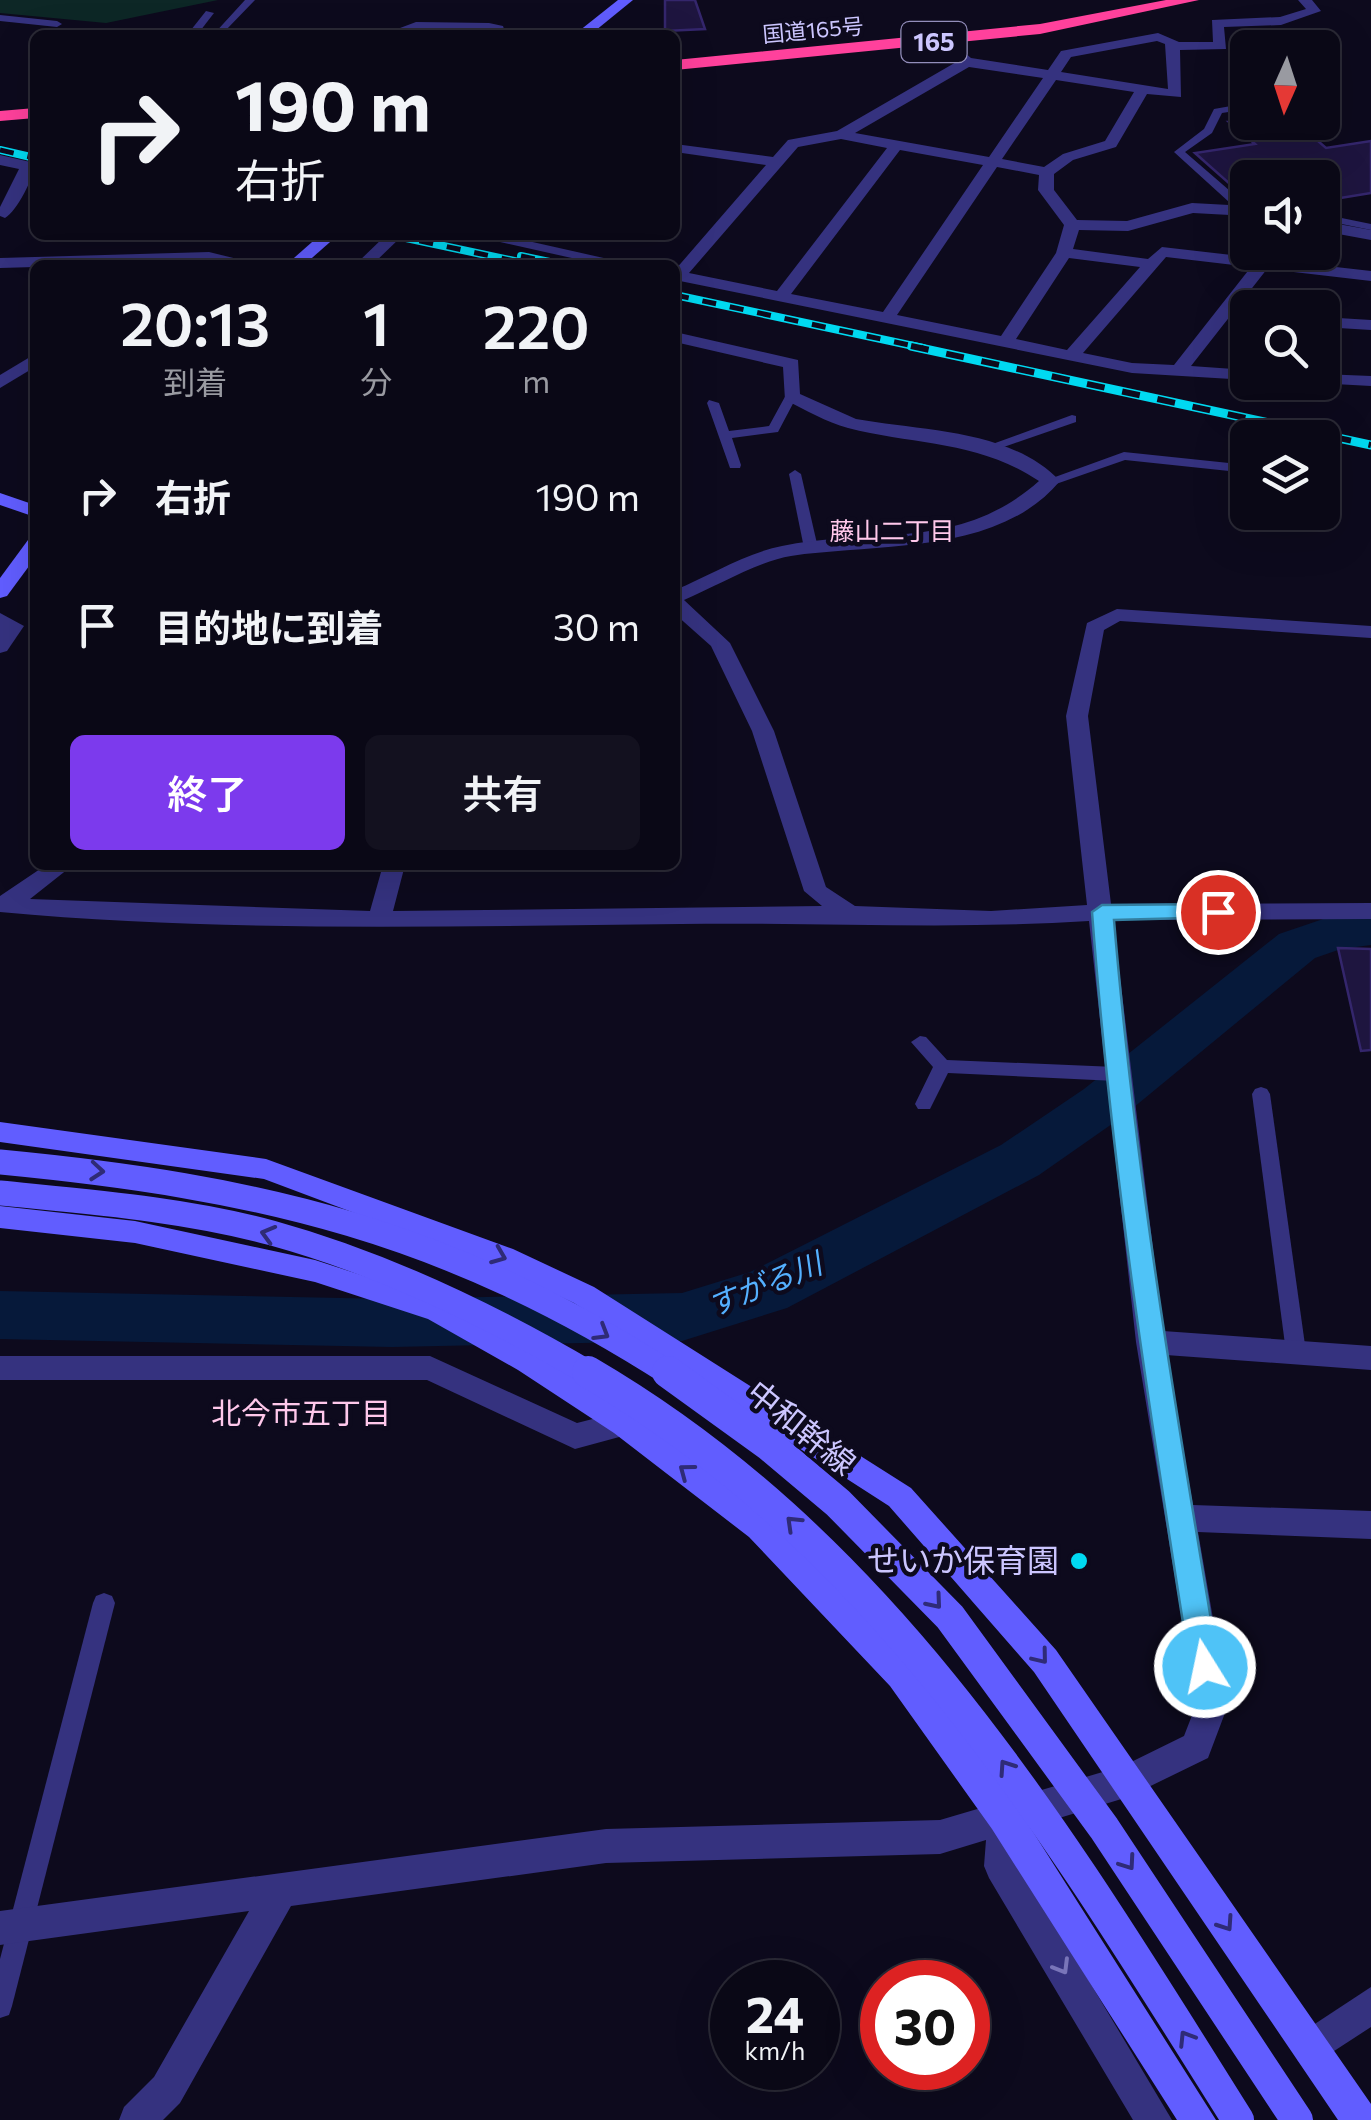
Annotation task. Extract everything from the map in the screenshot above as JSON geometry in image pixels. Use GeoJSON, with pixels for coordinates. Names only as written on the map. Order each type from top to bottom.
{"type":"FeatureCollection","features":[{"type":"Feature","properties":{"kind":"highway","name":"国道165号"},"geometry":{"type":"LineString","coordinates":[[680,65],[946,41],[1040,29],[1191,0]]}},
{"type":"Feature","properties":{"kind":"highway"},"geometry":{"type":"LineString","coordinates":[[0,116],[30,114]]}},
{"type":"Feature","properties":{"kind":"main road"},"geometry":{"type":"LineString","coordinates":[[587,30],[626,0]]}},
{"type":"Feature","properties":{"kind":"main road"},"geometry":{"type":"LineString","coordinates":[[300,260],[324,240]]}},
{"type":"Feature","properties":{"kind":"main road"},"geometry":{"type":"LineString","coordinates":[[0,499],[30,509]]}},
{"type":"Feature","properties":{"kind":"main road"},"geometry":{"type":"LineString","coordinates":[[0,592],[30,551]]}},
{"type":"Feature","properties":{"kind":"main road"},"geometry":{"type":"LineString","coordinates":[[0,1132],[266,1168],[502,1257],[584,1295],[900,1497],[1045,1661],[1360,2120]]}},
{"type":"Feature","properties":{"kind":"main road","name":"中和幹線"},"geometry":{"type":"LineString","coordinates":[[0,1162],[126,1174],[288,1204],[395,1238],[550,1302],[696,1388],[794,1463],[905,1566],[1008,1691],[1175,1930],[1298,2120]]}},
{"type":"Feature","properties":{"kind":"main road"},"geometry":{"type":"LineString","coordinates":[[0,1194],[109,1203],[262,1231],[405,1280],[522,1331],[656,1415],[746,1482],[872,1598],[978,1724],[1238,2120]]}},
{"type":"Feature","properties":{"kind":"main road"},"geometry":{"type":"LineString","coordinates":[[0,1217],[135,1232],[297,1267],[436,1311],[528,1362],[624,1424],[760,1527],[901,1675],[1004,1817],[1198,2120]]}},
{"type":"Feature","properties":{"kind":"street"},"geometry":{"type":"LineString","coordinates":[[888,318],[1066,54],[1158,37],[1174,46],[1221,46],[1217,23],[1281,21],[1314,11],[1305,0]]}},
{"type":"Feature","properties":{"kind":"street"},"geometry":{"type":"LineString","coordinates":[[946,41],[967,62],[1176,94],[1174,46]]}},
{"type":"Feature","properties":{"kind":"street"},"geometry":{"type":"LineString","coordinates":[[840,135],[967,62]]}},
{"type":"Feature","properties":{"kind":"street"},"geometry":{"type":"LineString","coordinates":[[680,272],[793,142],[840,135],[1046,172],[1068,157],[1111,144],[1143,89]]}},
{"type":"Feature","properties":{"kind":"street"},"geometry":{"type":"LineString","coordinates":[[780,296],[895,147]]}},
{"type":"Feature","properties":{"kind":"street"},"geometry":{"type":"LineString","coordinates":[[680,149],[774,162]]}},
{"type":"Feature","properties":{"kind":"street"},"geometry":{"type":"LineString","coordinates":[[0,160],[30,167]]}},
{"type":"Feature","properties":{"kind":"street"},"geometry":{"type":"LineString","coordinates":[[5,212],[30,169]]}},
{"type":"Feature","properties":{"kind":"street"},"geometry":{"type":"LineString","coordinates":[[1046,172],[1046,190],[1072,225]]}},
{"type":"Feature","properties":{"kind":"street"},"geometry":{"type":"LineString","coordinates":[[1072,225],[1128,226],[1192,208],[1230,210]]}},
{"type":"Feature","properties":{"kind":"street"},"geometry":{"type":"LineString","coordinates":[[1007,340],[1064,253],[1072,225]]}},
{"type":"Feature","properties":{"kind":"street"},"geometry":{"type":"LineString","coordinates":[[1340,230],[1371,236]]}},
{"type":"Feature","properties":{"kind":"street"},"geometry":{"type":"LineString","coordinates":[[368,260],[390,240]]}},
{"type":"Feature","properties":{"kind":"street"},"geometry":{"type":"LineString","coordinates":[[503,240],[602,260]]}},
{"type":"Feature","properties":{"kind":"street"},"geometry":{"type":"LineString","coordinates":[[576,255],[590,240]]}},
{"type":"Feature","properties":{"kind":"street"},"geometry":{"type":"LineString","coordinates":[[1072,355],[1162,252],[1230,260]]}},
{"type":"Feature","properties":{"kind":"street"},"geometry":{"type":"LineString","coordinates":[[1064,253],[1152,264]]}},
{"type":"Feature","properties":{"kind":"street"},"geometry":{"type":"LineString","coordinates":[[104,260],[226,260]]}},
{"type":"Feature","properties":{"kind":"street"},"geometry":{"type":"LineString","coordinates":[[0,263],[30,262]]}},
{"type":"Feature","properties":{"kind":"street"},"geometry":{"type":"LineString","coordinates":[[1178,372],[1257,270]]}},
{"type":"Feature","properties":{"kind":"street"},"geometry":{"type":"LineString","coordinates":[[1316,270],[1371,276]]}},
{"type":"Feature","properties":{"kind":"street"},"geometry":{"type":"LineString","coordinates":[[680,276],[1132,368],[1230,374]]}},
{"type":"Feature","properties":{"kind":"street"},"geometry":{"type":"LineString","coordinates":[[1221,316],[1230,317]]}},
{"type":"Feature","properties":{"kind":"street"},"geometry":{"type":"LineString","coordinates":[[1340,323],[1371,326]]}},
{"type":"Feature","properties":{"kind":"street"},"geometry":{"type":"LineString","coordinates":[[680,338],[792,364],[790,396],[850,423],[993,446],[1024,460],[1051,481],[1025,504],[984,522],[914,542],[784,552],[680,598]]}},
{"type":"Feature","properties":{"kind":"street"},"geometry":{"type":"LineString","coordinates":[[0,383],[30,362]]}},
{"type":"Feature","properties":{"kind":"street"},"geometry":{"type":"LineString","coordinates":[[1340,379],[1371,381]]}},
{"type":"Feature","properties":{"kind":"street"},"geometry":{"type":"LineString","coordinates":[[680,605],[720,644],[763,731],[816,891],[850,914]]}},
{"type":"Feature","properties":{"kind":"street"},"geometry":{"type":"LineString","coordinates":[[12,1927],[606,1846],[940,1837],[1128,1781],[1196,1747],[1212,1704],[1177,1518],[1150,1342],[1077,716],[1094,627],[1117,616],[1371,632]]}},
{"type":"Feature","properties":{"kind":"street"},"geometry":{"type":"LineString","coordinates":[[0,620],[14,626],[0,647]]}},
{"type":"Feature","properties":{"kind":"street"},"geometry":{"type":"LineString","coordinates":[[2,904],[54,870]]}},
{"type":"Feature","properties":{"kind":"street"},"geometry":{"type":"LineString","coordinates":[[379,919],[393,870]]}},
{"type":"Feature","properties":{"kind":"street"},"geometry":{"type":"LineString","coordinates":[[2,904],[75,911],[379,919],[850,914],[991,919],[1102,912],[1371,911]]}},
{"type":"Feature","properties":{"kind":"street"},"geometry":{"type":"LineString","coordinates":[[1150,1342],[1371,1358]]}},
{"type":"Feature","properties":{"kind":"street"},"geometry":{"type":"LineString","coordinates":[[0,1368],[430,1368],[576,1436],[624,1424]]}},
{"type":"Feature","properties":{"kind":"street"},"geometry":{"type":"LineString","coordinates":[[1177,1518],[1371,1525]]}},
{"type":"Feature","properties":{"kind":"street"},"geometry":{"type":"LineString","coordinates":[[1004,1817],[1000,1866],[1154,2120]]}},
{"type":"Feature","properties":{"kind":"street"},"geometry":{"type":"LineString","coordinates":[[137,2120],[167,2090],[280,1891]]}},
{"type":"Feature","properties":{"kind":"street"},"geometry":{"type":"LineString","coordinates":[[1311,2048],[1371,2005]]}},
{"type":"Feature","properties":{"kind":"lane"},"geometry":{"type":"LineString","coordinates":[[219,30],[250,0]]}},
{"type":"Feature","properties":{"kind":"lane"},"geometry":{"type":"LineString","coordinates":[[196,30],[209,14]]}},
{"type":"Feature","properties":{"kind":"lane"},"geometry":{"type":"LineString","coordinates":[[0,18],[58,24]]}},
{"type":"Feature","properties":{"kind":"lane"},"geometry":{"type":"LineString","coordinates":[[405,30],[416,24],[489,26],[501,30]]}},
{"type":"Feature","properties":{"kind":"lane"},"geometry":{"type":"LineString","coordinates":[[1230,109],[1218,111],[1208,131],[1179,152],[1230,197]]}},
{"type":"Feature","properties":{"kind":"lane"},"geometry":{"type":"LineString","coordinates":[[1340,221],[1371,227]]}},
{"type":"Feature","properties":{"kind":"lane"},"geometry":{"type":"LineString","coordinates":[[724,435],[774,429],[790,396]]}},
{"type":"Feature","properties":{"kind":"lane"},"geometry":{"type":"LineString","coordinates":[[713,403],[735,465]]}},
{"type":"Feature","properties":{"kind":"lane"},"geometry":{"type":"LineString","coordinates":[[993,446],[1072,419]]}},
{"type":"Feature","properties":{"kind":"lane"},"geometry":{"type":"LineString","coordinates":[[1051,481],[1124,456],[1230,467]]}},
{"type":"Feature","properties":{"kind":"lane"},"geometry":{"type":"LineString","coordinates":[[794,474],[811,548]]}},
{"type":"Feature","properties":{"kind":"lane"},"geometry":{"type":"LineString","coordinates":[[920,1042],[942,1066],[1116,1074]]}},
{"type":"Feature","properties":{"kind":"lane"},"geometry":{"type":"LineString","coordinates":[[924,1104],[942,1066]]}},
{"type":"Feature","properties":{"kind":"lane"},"geometry":{"type":"LineString","coordinates":[[1261,1094],[1296,1352]]}},
{"type":"Feature","properties":{"kind":"lane"},"geometry":{"type":"LineString","coordinates":[[0,2006],[12,1927],[104,1603]]}},
{"type":"Feature","properties":{"kind":"green space"},"geometry":{"type":"Polygon","coordinates":[[[0,0],[218,0],[106,23],[0,13],[0,0]]]}},
{"type":"Feature","properties":{"kind":"building"},"geometry":{"type":"Polygon","coordinates":[[[665,0],[695,0],[705,29],[665,30],[665,0]]]}},
{"type":"Feature","properties":{"kind":"building"},"geometry":{"type":"Polygon","coordinates":[[[1250,140],[1317,140],[1326,148],[1371,141],[1371,193],[1340,198],[1340,160],[1230,160],[1230,184],[1195,153],[1255,144],[1250,140]]]}},
{"type":"Feature","properties":{"kind":"building"},"geometry":{"type":"Polygon","coordinates":[[[1338,948],[1371,949],[1371,1050],[1361,1051],[1338,948]]]}},
{"type":"Feature","properties":{"kind":"waterway","name":"すがる川"},"geometry":{"type":"LineString","coordinates":[[0,1315],[392,1323],[682,1317],[767,1291],[1020,1160],[1103,1103],[1297,946],[1335,932],[1371,928]]}},
{"type":"Feature","properties":{"kind":"railway"},"geometry":{"type":"LineString","coordinates":[[0,150],[30,157]]}},
{"type":"Feature","properties":{"kind":"railway"},"geometry":{"type":"LineString","coordinates":[[416,240],[510,260]]}},
{"type":"Feature","properties":{"kind":"railway"},"geometry":{"type":"LineString","coordinates":[[521,256],[540,260]]}},
{"type":"Feature","properties":{"kind":"railway"},"geometry":{"type":"LineString","coordinates":[[680,296],[923,348]]}},
{"type":"Feature","properties":{"kind":"railway"},"geometry":{"type":"LineString","coordinates":[[911,346],[1371,445]]}},
{"type":"Feature","properties":{"kind":"place","name":"せいか保育園"},"geometry":{"type":"Point","coordinates":[1079,1561]}},
{"type":"Feature","properties":{"kind":"district","name":"藤山二丁目"},"geometry":{"type":"Point","coordinates":[892,531]}},
{"type":"Feature","properties":{"kind":"district","name":"北今市五丁目"},"geometry":{"type":"Point","coordinates":[301,1414]}},
{"type":"Feature","properties":{"kind":"route"},"geometry":{"type":"LineString","coordinates":[[1205,1667],[1150,1342],[1116,1074],[1102,912],[1218,912]]}}]}
